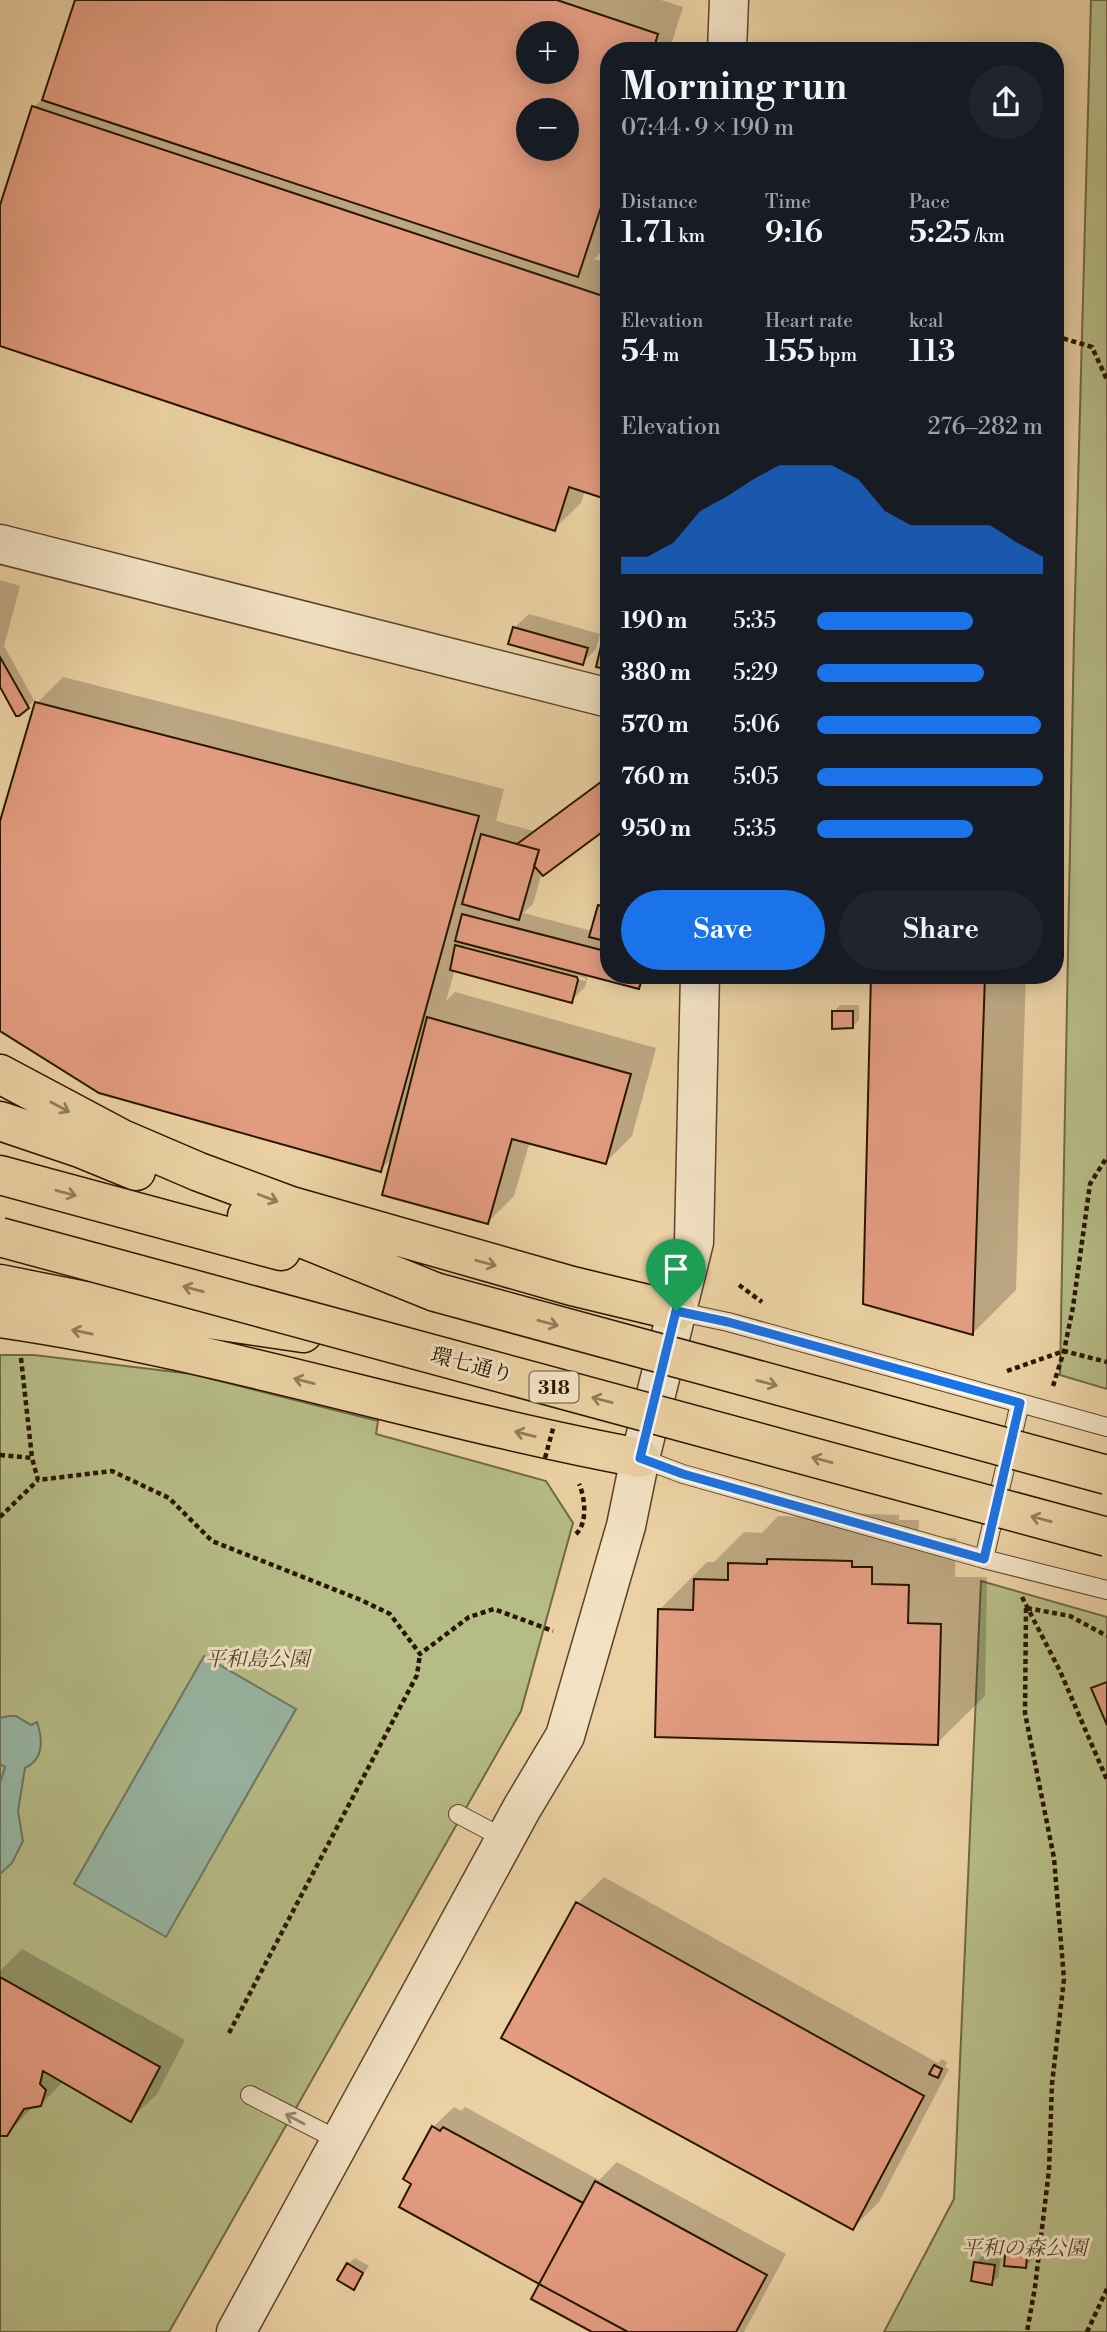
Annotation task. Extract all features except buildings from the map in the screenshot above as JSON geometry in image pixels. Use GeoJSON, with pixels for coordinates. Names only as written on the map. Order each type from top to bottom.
{"type":"FeatureCollection","features":[{"type":"Feature","properties":{"kind":"main road"},"geometry":{"type":"LineString","coordinates":[[0,1074],[122,1139],[199,1172],[290,1206],[546,1279],[676,1311]]}},
{"type":"Feature","properties":{"kind":"main road"},"geometry":{"type":"LineString","coordinates":[[0,1121],[80,1149],[435,1292]]}},
{"type":"Feature","properties":{"kind":"main road"},"geometry":{"type":"LineString","coordinates":[[0,1175],[1107,1475]]}},
{"type":"Feature","properties":{"kind":"main road","name":"環七通り"},"geometry":{"type":"LineString","coordinates":[[0,1237],[1107,1537]]}},
{"type":"Feature","properties":{"kind":"main road"},"geometry":{"type":"LineString","coordinates":[[0,1284],[80,1300],[416,1350]]}},
{"type":"Feature","properties":{"kind":"main road"},"geometry":{"type":"LineString","coordinates":[[8,1320],[212,1359],[567,1445],[640,1458]]}},
{"type":"Feature","properties":{"kind":"street"},"geometry":{"type":"LineString","coordinates":[[727,42],[729,0]]}},
{"type":"Feature","properties":{"kind":"street"},"geometry":{"type":"LineString","coordinates":[[0,544],[600,696]]}},
{"type":"Feature","properties":{"kind":"street"},"geometry":{"type":"LineString","coordinates":[[236,2332],[505,1839],[565,1736],[626,1526],[640,1458],[694,1242],[700,984]]}},
{"type":"Feature","properties":{"kind":"lane"},"geometry":{"type":"LineString","coordinates":[[676,1311],[728,1322],[1107,1427]]}},
{"type":"Feature","properties":{"kind":"lane"},"geometry":{"type":"LineString","coordinates":[[984,1559],[1020,1403]]}},
{"type":"Feature","properties":{"kind":"lane"},"geometry":{"type":"LineString","coordinates":[[640,1458],[683,1474],[984,1559],[1107,1590]]}},
{"type":"Feature","properties":{"kind":"lane"},"geometry":{"type":"LineString","coordinates":[[458,1814],[505,1839]]}},
{"type":"Feature","properties":{"kind":"lane"},"geometry":{"type":"LineString","coordinates":[[250,2095],[340,2141]]}},
{"type":"Feature","properties":{"kind":"path"},"geometry":{"type":"LineString","coordinates":[[1064,339],[1092,347],[1107,380]]}},
{"type":"Feature","properties":{"kind":"path"},"geometry":{"type":"LineString","coordinates":[[1051,1392],[1064,1351],[1073,1307],[1090,1184],[1107,1157]]}},
{"type":"Feature","properties":{"kind":"path"},"geometry":{"type":"LineString","coordinates":[[8,1320],[38,1480]]}},
{"type":"Feature","properties":{"kind":"path"},"geometry":{"type":"LineString","coordinates":[[1064,1351],[1107,1362]]}},
{"type":"Feature","properties":{"kind":"path"},"geometry":{"type":"LineString","coordinates":[[545,1458],[555,1422]]}},
{"type":"Feature","properties":{"kind":"path"},"geometry":{"type":"LineString","coordinates":[[0,1455],[32,1458]]}},
{"type":"Feature","properties":{"kind":"path"},"geometry":{"type":"LineString","coordinates":[[0,1517],[38,1480],[112,1471],[169,1498],[212,1541],[390,1614],[420,1654]]}},
{"type":"Feature","properties":{"kind":"path"},"geometry":{"type":"LineString","coordinates":[[578,1532],[584,1499]]}},
{"type":"Feature","properties":{"kind":"path"},"geometry":{"type":"LineString","coordinates":[[1027,1608],[1070,1616],[1107,1636]]}},
{"type":"Feature","properties":{"kind":"path"},"geometry":{"type":"LineString","coordinates":[[1027,1608],[1060,1671],[1107,1780]]}},
{"type":"Feature","properties":{"kind":"path"},"geometry":{"type":"LineString","coordinates":[[1027,1608],[1026,1713],[1054,1858],[1064,1979],[1052,2084],[1049,2170],[1027,2332]]}},
{"type":"Feature","properties":{"kind":"path"},"geometry":{"type":"LineString","coordinates":[[229,2033],[417,1675],[420,1654],[469,1617],[494,1609],[553,1631]]}},
{"type":"Feature","properties":{"kind":"path"},"geometry":{"type":"LineString","coordinates":[[1101,1765],[1107,1763]]}},
{"type":"Feature","properties":{"kind":"path"},"geometry":{"type":"LineString","coordinates":[[1087,2332],[1107,2289]]}},
{"type":"Feature","properties":{"kind":"green space"},"geometry":{"type":"Polygon","coordinates":[[[1091,0],[1107,0],[1107,1389],[1060,1375],[1074,634],[1091,0]]]}},
{"type":"Feature","properties":{"kind":"green space","name":"平和島公園"},"geometry":{"type":"Polygon","coordinates":[[[0,1355],[34,1355],[192,1374],[378,1421],[376,1434],[546,1481],[573,1523],[521,1711],[169,2332],[0,2332],[0,1355]]]}},
{"type":"Feature","properties":{"kind":"green space","name":"平和の森公園"},"geometry":{"type":"Polygon","coordinates":[[[981,1581],[1107,1617],[1107,2332],[884,2332],[954,2199],[981,1581]]]}},
{"type":"Feature","properties":{"kind":"shaded area"},"geometry":{"type":"Polygon","coordinates":[[[204,1656],[296,1709],[166,1937],[74,1884],[204,1656]]]}},
{"type":"Feature","properties":{"kind":"shaded area"},"geometry":{"type":"Polygon","coordinates":[[[16,1716],[31,1725],[37,1722],[41,1742],[36,1760],[25,1768],[18,1811],[23,1841],[12,1863],[0,1874],[0,1783],[5,1767],[0,1764],[0,1718],[16,1716]]]}},
{"type":"Feature","properties":{"kind":"route"},"geometry":{"type":"LineString","coordinates":[[676,1311],[728,1322],[1020,1403],[984,1559],[683,1474],[640,1458],[676,1311]]}}]}
